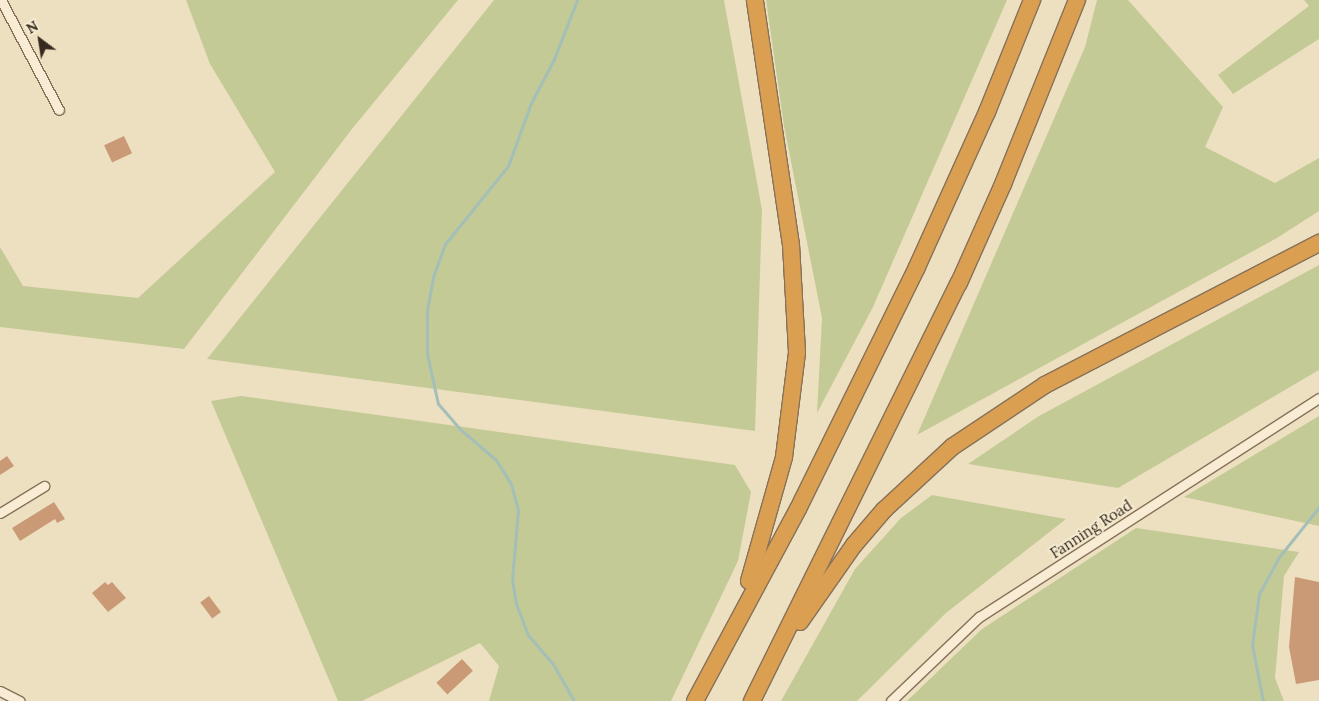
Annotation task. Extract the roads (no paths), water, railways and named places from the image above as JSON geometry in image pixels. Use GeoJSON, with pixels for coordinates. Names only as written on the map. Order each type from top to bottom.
{"type":"FeatureCollection","features":[{"type":"Feature","properties":{"kind":"highway"},"geometry":{"type":"LineString","coordinates":[[738,615],[784,457],[797,352],[791,245],[755,0]]}},
{"type":"Feature","properties":{"kind":"highway"},"geometry":{"type":"LineString","coordinates":[[695,701],[738,615],[798,509],[917,267],[987,112],[1032,0]]}},
{"type":"Feature","properties":{"kind":"highway"},"geometry":{"type":"LineString","coordinates":[[753,700],[958,283],[1007,175],[1077,0]]}},
{"type":"Feature","properties":{"kind":"highway"},"geometry":{"type":"LineString","coordinates":[[753,700],[802,620],[854,545],[884,510],[952,447],[1045,385],[1319,243]]}},
{"type":"Feature","properties":{"kind":"street"},"geometry":{"type":"LineString","coordinates":[[1,0],[59,110]]}},
{"type":"Feature","properties":{"kind":"street","name":"Fanning Road"},"geometry":{"type":"LineString","coordinates":[[891,701],[979,617],[1319,398]]}},
{"type":"Feature","properties":{"kind":"street"},"geometry":{"type":"LineString","coordinates":[[0,513],[44,486]]}},
{"type":"Feature","properties":{"kind":"street"},"geometry":{"type":"LineString","coordinates":[[0,691],[20,701]]}},
{"type":"Feature","properties":{"kind":"waterway"},"geometry":{"type":"LineString","coordinates":[[574,701],[553,664],[528,635],[516,604],[512,580],[518,510],[511,484],[496,460],[460,429],[438,404],[427,354],[427,311],[433,277],[445,244],[508,166],[531,103],[554,59],[577,0]]}},
{"type":"Feature","properties":{"kind":"waterway"},"geometry":{"type":"LineString","coordinates":[[1263,701],[1252,645],[1259,594],[1279,557],[1319,507]]}}]}
